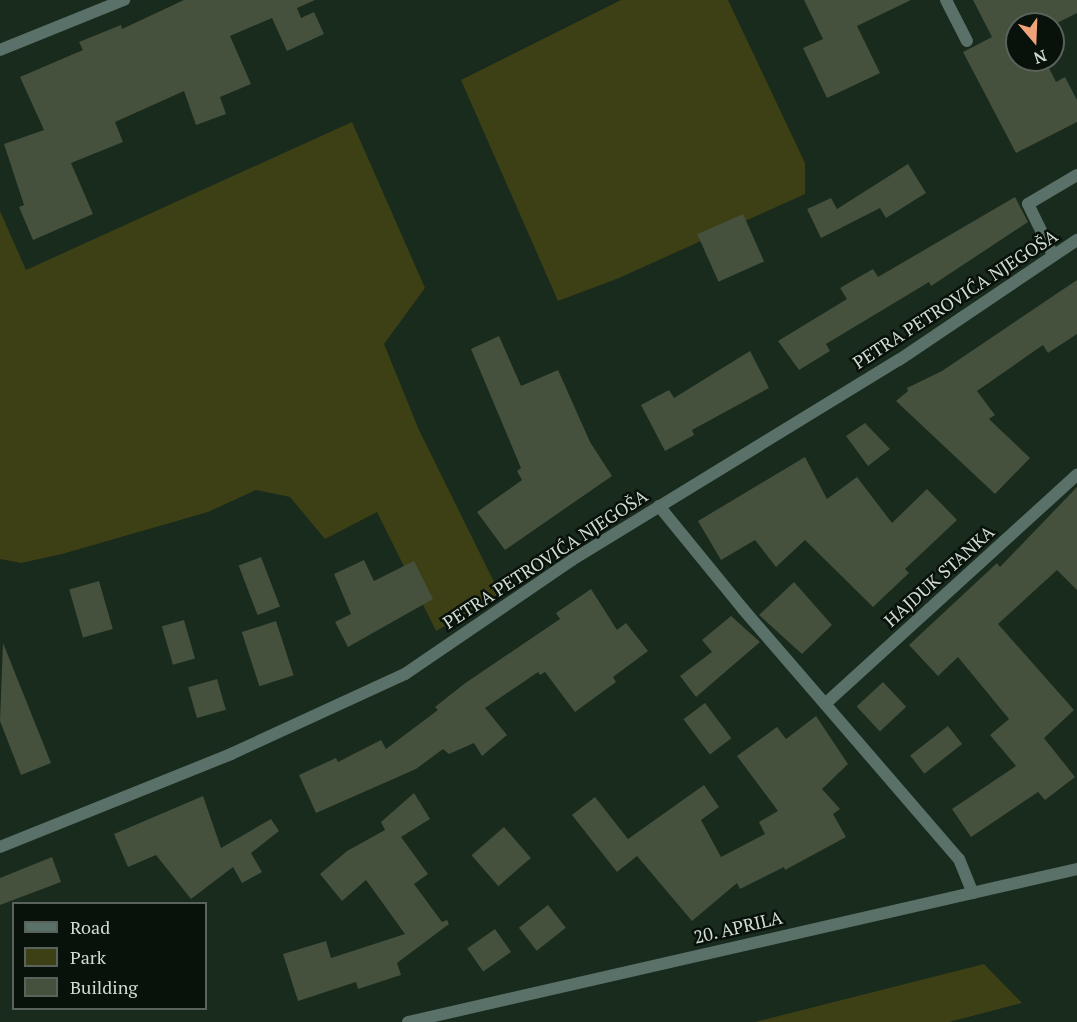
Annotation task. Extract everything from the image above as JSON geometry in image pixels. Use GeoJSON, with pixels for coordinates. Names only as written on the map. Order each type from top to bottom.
{"type":"FeatureCollection","features":[{"type":"Feature","properties":{"kind":"street"},"geometry":{"type":"LineString","coordinates":[[0,50],[124,0]]}},
{"type":"Feature","properties":{"kind":"street"},"geometry":{"type":"LineString","coordinates":[[946,0],[967,41]]}},
{"type":"Feature","properties":{"kind":"street"},"geometry":{"type":"LineString","coordinates":[[1053,255],[1028,204],[1077,175]]}},
{"type":"Feature","properties":{"kind":"street","name":"PETRA PETROVIĆA NJEGOŠA"},"geometry":{"type":"LineString","coordinates":[[0,847],[231,754],[405,674],[659,506],[899,360],[1077,240]]}},
{"type":"Feature","properties":{"kind":"street","name":"HAJDUK STANKA"},"geometry":{"type":"LineString","coordinates":[[825,704],[1077,475]]}},
{"type":"Feature","properties":{"kind":"street"},"geometry":{"type":"LineString","coordinates":[[659,506],[959,859],[973,893]]}},
{"type":"Feature","properties":{"kind":"street","name":"20. APRILA"},"geometry":{"type":"LineString","coordinates":[[408,1022],[1077,869]]}},
{"type":"Feature","properties":{"kind":"green space"},"geometry":{"type":"Polygon","coordinates":[[[621,0],[728,0],[805,163],[805,194],[619,278],[558,301],[461,80],[621,0]]]}},
{"type":"Feature","properties":{"kind":"green space"},"geometry":{"type":"Polygon","coordinates":[[[352,122],[425,288],[384,344],[419,430],[500,594],[436,631],[377,512],[325,539],[290,497],[256,490],[208,512],[62,554],[21,563],[0,559],[0,211],[26,270],[352,122]]]}},
{"type":"Feature","properties":{"kind":"green space"},"geometry":{"type":"Polygon","coordinates":[[[984,964],[1022,1003],[949,1022],[755,1022],[984,964]]]}},
{"type":"Feature","properties":{"kind":"building"},"geometry":{"type":"Polygon","coordinates":[[[184,0],[315,0],[297,8],[301,18],[314,12],[324,34],[287,51],[272,18],[230,36],[251,84],[220,97],[226,114],[196,125],[184,91],[115,122],[123,142],[71,163],[93,214],[33,240],[19,207],[24,205],[4,144],[44,130],[20,77],[83,50],[79,42],[121,25],[122,29],[184,0]]]}},
{"type":"Feature","properties":{"kind":"building"},"geometry":{"type":"Polygon","coordinates":[[[804,0],[911,0],[857,26],[880,73],[827,98],[803,48],[823,39],[804,0]]]}},
{"type":"Feature","properties":{"kind":"building"},"geometry":{"type":"Polygon","coordinates":[[[973,0],[1077,0],[1077,13],[1065,19],[1065,12],[1005,12],[1005,72],[1051,72],[1056,82],[1065,77],[1077,100],[1077,122],[1016,153],[963,52],[992,37],[973,0]]]}},
{"type":"Feature","properties":{"kind":"building"},"geometry":{"type":"Polygon","coordinates":[[[908,164],[926,193],[886,218],[880,208],[821,238],[807,209],[831,198],[837,209],[908,164]]]}},
{"type":"Feature","properties":{"kind":"building"},"geometry":{"type":"Polygon","coordinates":[[[1015,197],[1028,222],[931,286],[929,282],[826,344],[830,351],[799,370],[778,341],[847,299],[840,288],[873,269],[878,277],[1015,197]]]}},
{"type":"Feature","properties":{"kind":"building"},"geometry":{"type":"Polygon","coordinates":[[[743,214],[764,262],[718,282],[697,234],[743,214]]]}},
{"type":"Feature","properties":{"kind":"building"},"geometry":{"type":"Polygon","coordinates":[[[1077,280],[1077,334],[1048,353],[1043,345],[977,391],[995,415],[989,419],[1030,458],[995,494],[896,401],[908,391],[907,388],[942,371],[1077,280]]]}},
{"type":"Feature","properties":{"kind":"building"},"geometry":{"type":"Polygon","coordinates":[[[499,336],[521,386],[558,370],[590,442],[612,476],[505,550],[477,512],[522,480],[517,471],[521,468],[471,349],[499,336]]]}},
{"type":"Feature","properties":{"kind":"building"},"geometry":{"type":"Polygon","coordinates":[[[750,351],[769,388],[692,430],[694,435],[665,451],[641,405],[669,390],[674,398],[750,351]]]}},
{"type":"Feature","properties":{"kind":"building"},"geometry":{"type":"Polygon","coordinates":[[[865,423],[890,449],[868,466],[846,436],[865,423]]]}},
{"type":"Feature","properties":{"kind":"building"},"geometry":{"type":"Polygon","coordinates":[[[805,457],[827,499],[857,477],[892,523],[927,489],[957,520],[905,569],[909,573],[873,607],[805,540],[776,567],[755,540],[721,560],[698,521],[805,457]]]}},
{"type":"Feature","properties":{"kind":"building"},"geometry":{"type":"Polygon","coordinates":[[[1077,487],[1077,590],[1057,570],[998,624],[1074,710],[1044,738],[1075,777],[1045,800],[1038,792],[971,837],[952,809],[1016,766],[990,735],[1009,719],[958,657],[938,676],[909,645],[997,563],[1000,567],[1077,487]]]}},
{"type":"Feature","properties":{"kind":"building"},"geometry":{"type":"Polygon","coordinates":[[[261,557],[280,606],[258,615],[239,566],[261,557]]]}},
{"type":"Feature","properties":{"kind":"building"},"geometry":{"type":"Polygon","coordinates":[[[364,560],[374,581],[414,561],[433,599],[348,647],[335,622],[351,614],[334,574],[364,560]]]}},
{"type":"Feature","properties":{"kind":"building"},"geometry":{"type":"Polygon","coordinates":[[[99,581],[113,629],[83,638],[69,590],[99,581]]]}},
{"type":"Feature","properties":{"kind":"building"},"geometry":{"type":"Polygon","coordinates":[[[794,582],[832,625],[802,654],[759,615],[794,582]]]}},
{"type":"Feature","properties":{"kind":"building"},"geometry":{"type":"Polygon","coordinates":[[[591,589],[617,630],[626,623],[648,651],[613,677],[616,682],[575,712],[545,672],[540,675],[538,672],[485,708],[507,735],[482,756],[474,743],[449,754],[443,749],[416,769],[316,813],[299,775],[336,758],[338,762],[381,740],[386,749],[438,710],[435,707],[464,684],[560,619],[556,613],[591,589]]]}},
{"type":"Feature","properties":{"kind":"building"},"geometry":{"type":"Polygon","coordinates":[[[731,616],[760,642],[696,697],[680,676],[712,652],[702,640],[731,616]]]}},
{"type":"Feature","properties":{"kind":"building"},"geometry":{"type":"Polygon","coordinates":[[[184,620],[195,658],[173,665],[162,626],[184,620]]]}},
{"type":"Feature","properties":{"kind":"building"},"geometry":{"type":"Polygon","coordinates":[[[276,621],[294,675],[259,686],[242,632],[276,621]]]}},
{"type":"Feature","properties":{"kind":"building"},"geometry":{"type":"Polygon","coordinates":[[[3,643],[51,763],[21,775],[0,721],[3,643]]]}},
{"type":"Feature","properties":{"kind":"building"},"geometry":{"type":"Polygon","coordinates":[[[217,679],[226,710],[197,718],[188,687],[217,679]]]}},
{"type":"Feature","properties":{"kind":"building"},"geometry":{"type":"Polygon","coordinates":[[[883,682],[906,707],[880,731],[857,707],[883,682]]]}},
{"type":"Feature","properties":{"kind":"building"},"geometry":{"type":"Polygon","coordinates":[[[705,703],[731,738],[710,754],[683,719],[705,703]]]}},
{"type":"Feature","properties":{"kind":"building"},"geometry":{"type":"Polygon","coordinates":[[[816,716],[848,764],[822,789],[840,809],[833,814],[846,837],[785,870],[784,867],[740,889],[737,883],[692,921],[637,856],[617,872],[572,815],[595,797],[628,839],[704,785],[719,807],[701,820],[721,857],[765,834],[759,822],[778,811],[737,756],[777,727],[786,739],[816,716]]]}},
{"type":"Feature","properties":{"kind":"building"},"geometry":{"type":"Polygon","coordinates":[[[948,726],[962,744],[924,774],[910,756],[948,726]]]}},
{"type":"Feature","properties":{"kind":"building"},"geometry":{"type":"Polygon","coordinates":[[[414,793],[430,819],[401,837],[428,874],[414,884],[442,922],[447,920],[449,924],[397,963],[401,975],[358,989],[356,982],[298,1001],[283,954],[326,941],[331,958],[405,934],[366,880],[342,901],[320,874],[347,851],[385,830],[381,822],[414,793]]]}},
{"type":"Feature","properties":{"kind":"building"},"geometry":{"type":"Polygon","coordinates":[[[203,796],[221,848],[271,819],[279,831],[251,853],[262,872],[242,883],[233,867],[191,899],[156,855],[128,867],[114,834],[203,796]]]}},
{"type":"Feature","properties":{"kind":"building"},"geometry":{"type":"Polygon","coordinates":[[[504,827],[531,858],[498,886],[472,855],[504,827]]]}},
{"type":"Feature","properties":{"kind":"building"},"geometry":{"type":"Polygon","coordinates":[[[52,857],[61,882],[0,905],[0,878],[52,857]]]}},
{"type":"Feature","properties":{"kind":"building"},"geometry":{"type":"Polygon","coordinates":[[[548,905],[566,928],[537,951],[519,928],[548,905]]]}},
{"type":"Feature","properties":{"kind":"building"},"geometry":{"type":"Polygon","coordinates":[[[495,929],[511,952],[483,971],[467,949],[495,929]]]}}]}
